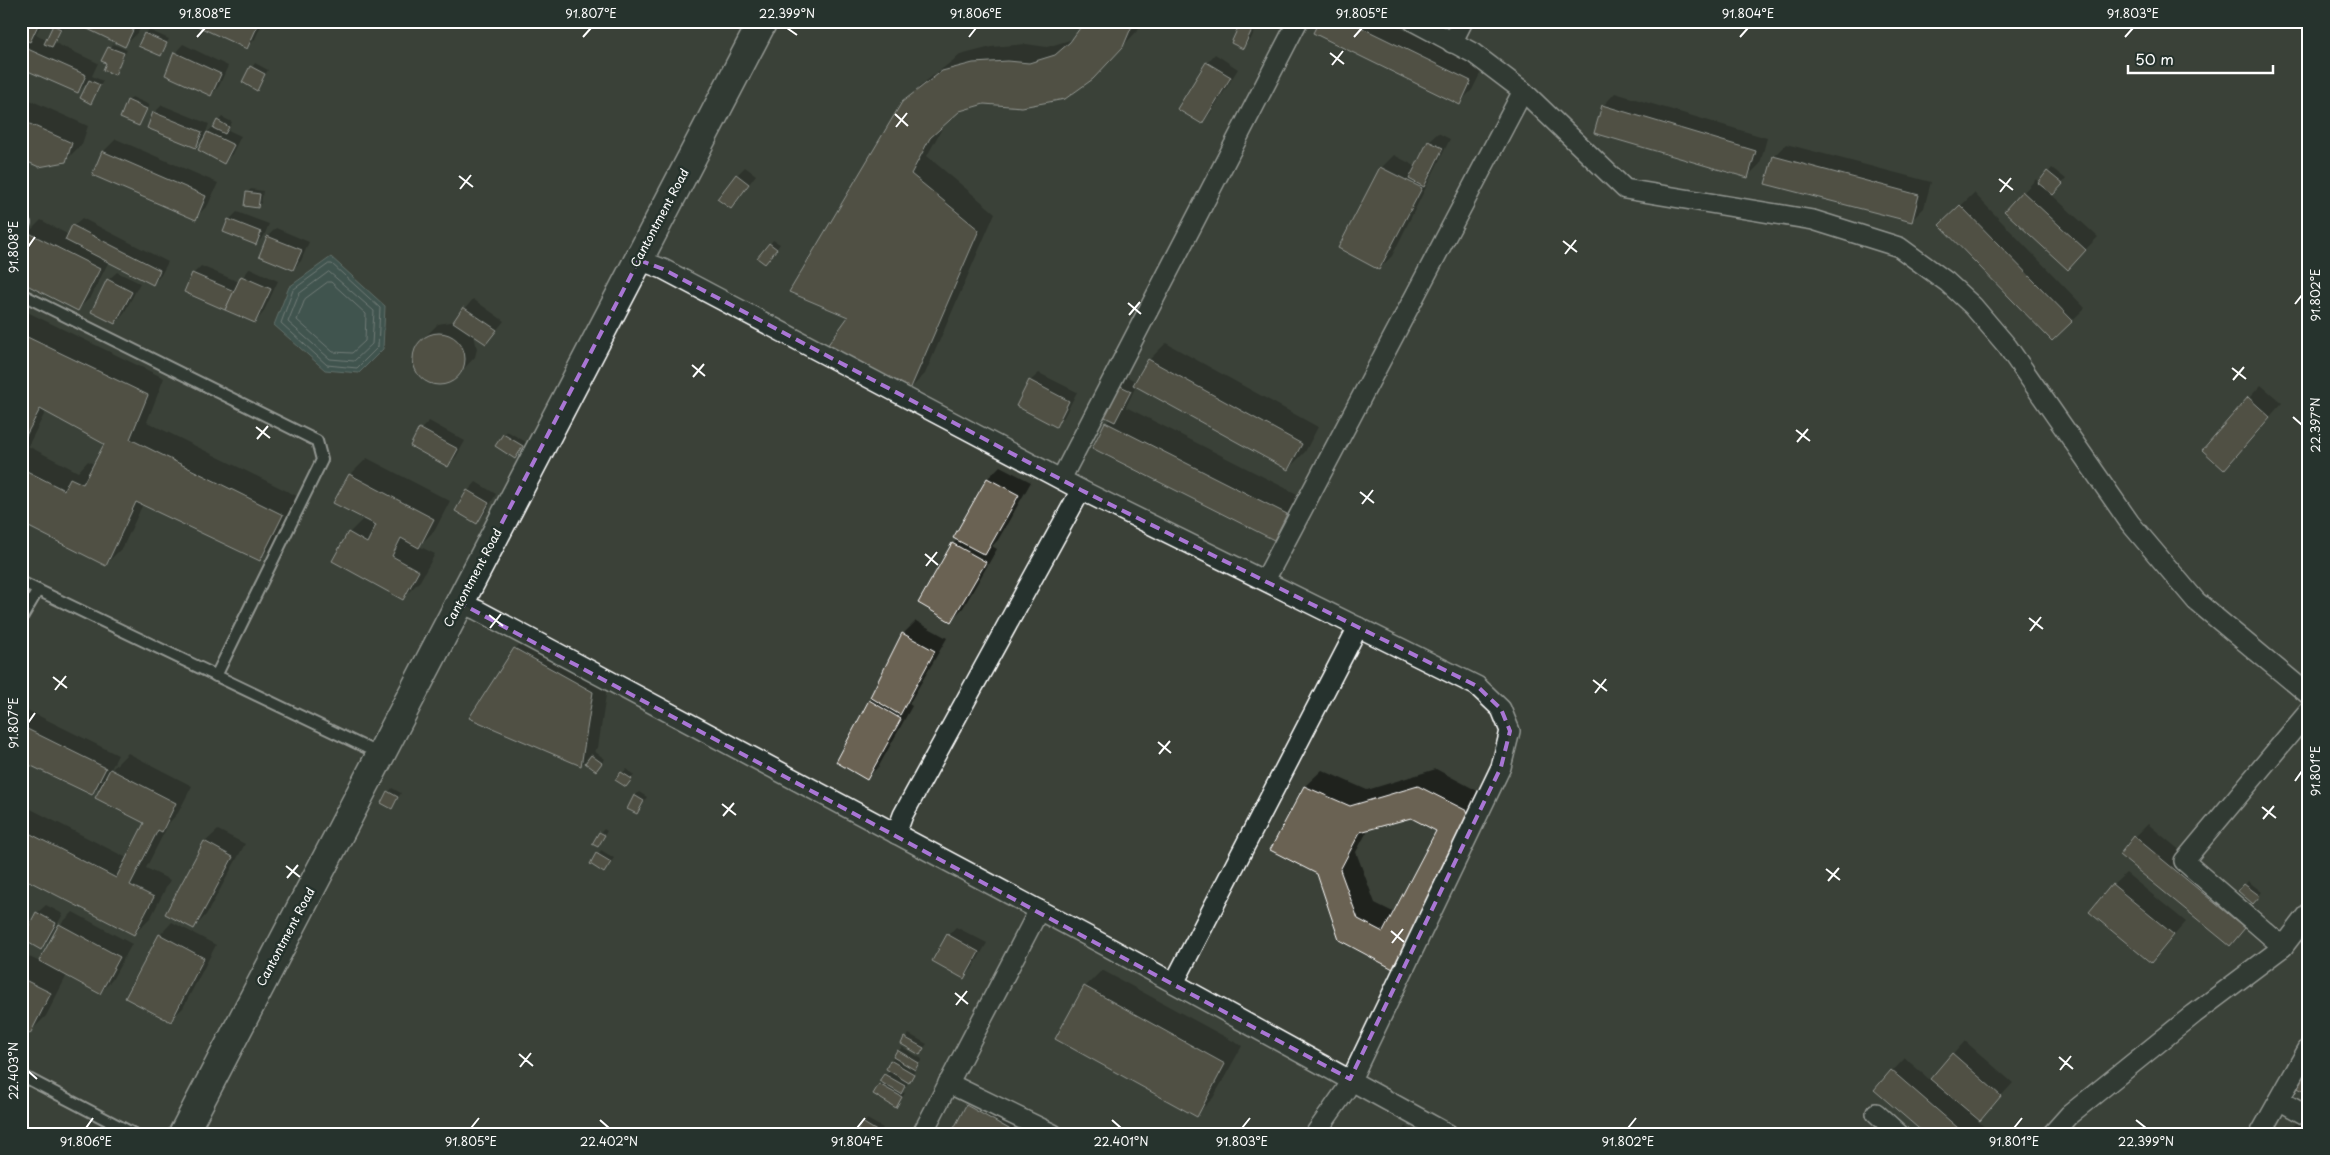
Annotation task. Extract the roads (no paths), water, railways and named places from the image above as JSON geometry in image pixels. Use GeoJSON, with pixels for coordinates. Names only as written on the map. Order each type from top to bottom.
{"type":"FeatureCollection","features":[{"type":"Feature","properties":{"kind":"street","name":"Cantontment Road"},"geometry":{"type":"LineString","coordinates":[[183,1134],[763,21]]}},
{"type":"Feature","properties":{"kind":"street"},"geometry":{"type":"LineString","coordinates":[[1061,480],[1298,21]]}},
{"type":"Feature","properties":{"kind":"street"},"geometry":{"type":"LineString","coordinates":[[1413,21],[1473,53],[1523,91],[1625,189],[1813,220],[1898,247],[1947,282],[1973,306],[2007,346],[2130,524],[2196,601],[2309,695]]}},
{"type":"Feature","properties":{"kind":"street"},"geometry":{"type":"LineString","coordinates":[[1452,43],[1463,21]]}},
{"type":"Feature","properties":{"kind":"street"},"geometry":{"type":"LineString","coordinates":[[1265,580],[1523,91]]}},
{"type":"Feature","properties":{"kind":"street"},"geometry":{"type":"LineString","coordinates":[[639,260],[663,269],[1061,480],[1477,686],[1501,708],[1510,731],[1501,767],[1346,1090],[1315,1134]]}},
{"type":"Feature","properties":{"kind":"street"},"geometry":{"type":"LineString","coordinates":[[896,834],[908,806],[1081,490]]}},
{"type":"Feature","properties":{"kind":"street"},"geometry":{"type":"LineString","coordinates":[[460,603],[1039,910],[1448,1134]]}},
{"type":"Feature","properties":{"kind":"street"},"geometry":{"type":"LineString","coordinates":[[1174,983],[1358,627]]}},
{"type":"Feature","properties":{"kind":"street"},"geometry":{"type":"LineString","coordinates":[[2283,947],[2184,861],[2309,711]]}},
{"type":"Feature","properties":{"kind":"street"},"geometry":{"type":"LineString","coordinates":[[922,1134],[1039,910]]}},
{"type":"Feature","properties":{"kind":"street"},"geometry":{"type":"LineString","coordinates":[[2052,1134],[2069,1115],[2194,1014],[2283,947],[2309,913]]}},
{"type":"Feature","properties":{"kind":"street"},"geometry":{"type":"LineString","coordinates":[[2260,1134],[2309,1046]]}},
{"type":"Feature","properties":{"kind":"street"},"geometry":{"type":"LineString","coordinates":[[948,1083],[1053,1134]]}},
{"type":"Feature","properties":{"kind":"street"},"geometry":{"type":"LineString","coordinates":[[2286,1104],[2309,1117]]}},
{"type":"Feature","properties":{"kind":"street"},"geometry":{"type":"LineString","coordinates":[[1876,1113],[1899,1134]]}},
{"type":"Feature","properties":{"kind":"lane"},"geometry":{"type":"LineString","coordinates":[[21,294],[316,441],[322,460],[216,676]]}},
{"type":"Feature","properties":{"kind":"lane"},"geometry":{"type":"LineString","coordinates":[[21,582],[369,749],[380,756]]}},
{"type":"Feature","properties":{"kind":"lane"},"geometry":{"type":"LineString","coordinates":[[21,618],[38,590]]}},
{"type":"Feature","properties":{"kind":"lane"},"geometry":{"type":"LineString","coordinates":[[21,1075],[134,1134]]}},
{"type":"Feature","properties":{"kind":"water"},"geometry":{"type":"Polygon","coordinates":[[[331,257],[385,306],[383,349],[359,373],[325,370],[274,325],[289,287],[331,257]]]}}]}
